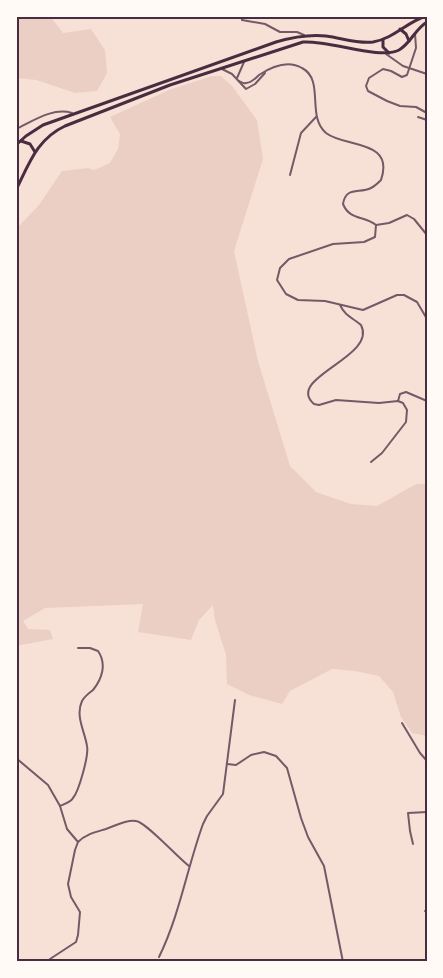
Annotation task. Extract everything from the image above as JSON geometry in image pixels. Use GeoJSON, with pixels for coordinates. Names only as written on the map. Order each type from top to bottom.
{"type":"FeatureCollection","features":[{"type":"Feature","properties":{"kind":"main road"},"geometry":{"type":"LineString","coordinates":[[16,146],[43,125],[276,42],[304,35],[366,42],[383,39],[426,16]]}},
{"type":"Feature","properties":{"kind":"main road"},"geometry":{"type":"LineString","coordinates":[[16,190],[35,152],[49,135],[65,126],[170,85],[292,45],[312,41],[387,53],[402,48],[427,22]]}},
{"type":"Feature","properties":{"kind":"main road"},"geometry":{"type":"LineString","coordinates":[[400,30],[406,34],[409,41]]}},
{"type":"Feature","properties":{"kind":"main road"},"geometry":{"type":"LineString","coordinates":[[383,39],[383,48],[387,53]]}},
{"type":"Feature","properties":{"kind":"main road"},"geometry":{"type":"LineString","coordinates":[[20,141],[30,144],[35,152]]}},
{"type":"Feature","properties":{"kind":"street"},"geometry":{"type":"LineString","coordinates":[[242,16],[242,20],[265,24],[280,32],[297,32],[304,35]]}},
{"type":"Feature","properties":{"kind":"street"},"geometry":{"type":"LineString","coordinates":[[415,33],[416,48],[408,68],[408,74],[404,77],[385,69],[378,71],[369,78],[366,88],[387,101],[400,106],[416,106],[427,113]]}},
{"type":"Feature","properties":{"kind":"street"},"geometry":{"type":"LineString","coordinates":[[387,53],[403,66],[427,74]]}},
{"type":"Feature","properties":{"kind":"street"},"geometry":{"type":"LineString","coordinates":[[245,61],[240,69],[238,80],[244,88],[248,89],[266,71]]}},
{"type":"Feature","properties":{"kind":"street"},"geometry":{"type":"LineString","coordinates":[[221,69],[244,84],[277,66],[290,65],[302,67],[306,70],[313,84],[316,117],[321,127],[330,136],[373,150],[380,157],[384,166],[381,180],[370,188],[347,193],[344,197],[343,204],[350,214],[376,225],[390,223],[407,214],[414,219],[427,235]]}},
{"type":"Feature","properties":{"kind":"street"},"geometry":{"type":"LineString","coordinates":[[16,129],[55,112],[64,111],[75,115]]}},
{"type":"Feature","properties":{"kind":"street"},"geometry":{"type":"LineString","coordinates":[[290,175],[301,133],[316,117]]}},
{"type":"Feature","properties":{"kind":"street"},"geometry":{"type":"LineString","coordinates":[[418,117],[427,120]]}},
{"type":"Feature","properties":{"kind":"street"},"geometry":{"type":"LineString","coordinates":[[376,225],[377,234],[369,241],[333,244],[289,259],[280,268],[277,280],[279,284],[291,298],[325,301],[363,310],[397,295],[404,295],[417,302],[427,319]]}},
{"type":"Feature","properties":{"kind":"street"},"geometry":{"type":"LineString","coordinates":[[340,305],[348,317],[361,325],[364,335],[360,343],[346,357],[312,383],[308,391],[308,398],[314,404],[319,405],[336,400],[379,403],[398,400],[402,402],[407,410],[406,422],[382,453],[371,462]]}},
{"type":"Feature","properties":{"kind":"street"},"geometry":{"type":"LineString","coordinates":[[398,400],[400,394],[406,392],[427,401]]}},
{"type":"Feature","properties":{"kind":"street"},"geometry":{"type":"LineString","coordinates":[[60,806],[73,798],[88,757],[88,747],[80,719],[80,708],[82,700],[95,687],[102,674],[102,658],[98,651],[90,648],[78,648]]}},
{"type":"Feature","properties":{"kind":"street"},"geometry":{"type":"LineString","coordinates":[[158,957],[169,936],[203,824],[223,794],[236,700]]}},
{"type":"Feature","properties":{"kind":"street"},"geometry":{"type":"LineString","coordinates":[[402,723],[427,761]]}},
{"type":"Feature","properties":{"kind":"street"},"geometry":{"type":"LineString","coordinates":[[227,764],[236,765],[251,755],[264,752],[276,756],[287,768],[308,837],[324,866],[343,962]]}},
{"type":"Feature","properties":{"kind":"street"},"geometry":{"type":"LineString","coordinates":[[16,758],[48,785],[60,806],[67,829],[78,842]]}},
{"type":"Feature","properties":{"kind":"street"},"geometry":{"type":"LineString","coordinates":[[413,844],[408,813],[427,812]]}},
{"type":"Feature","properties":{"kind":"street"},"geometry":{"type":"LineString","coordinates":[[50,959],[76,942],[80,912],[71,897],[68,884],[78,842],[87,835],[136,820],[178,858],[190,866]]}},
{"type":"Feature","properties":{"kind":"shaded area"},"geometry":{"type":"Polygon","coordinates":[[[16,16],[50,16],[63,33],[91,29],[105,50],[107,73],[97,91],[75,93],[36,80],[16,78],[16,16]]]}},
{"type":"Feature","properties":{"kind":"shaded area"},"geometry":{"type":"Polygon","coordinates":[[[212,76],[221,76],[232,86],[257,120],[263,159],[234,251],[258,361],[290,466],[316,492],[351,504],[377,506],[416,484],[427,484],[427,736],[412,733],[401,717],[393,692],[379,676],[332,669],[290,691],[282,704],[249,695],[227,684],[226,655],[215,620],[213,605],[199,620],[191,640],[138,632],[143,604],[45,608],[23,621],[28,629],[50,630],[53,639],[16,646],[16,229],[39,205],[62,171],[88,168],[94,170],[110,163],[118,149],[120,134],[110,117],[169,90],[212,76]]]}}]}
